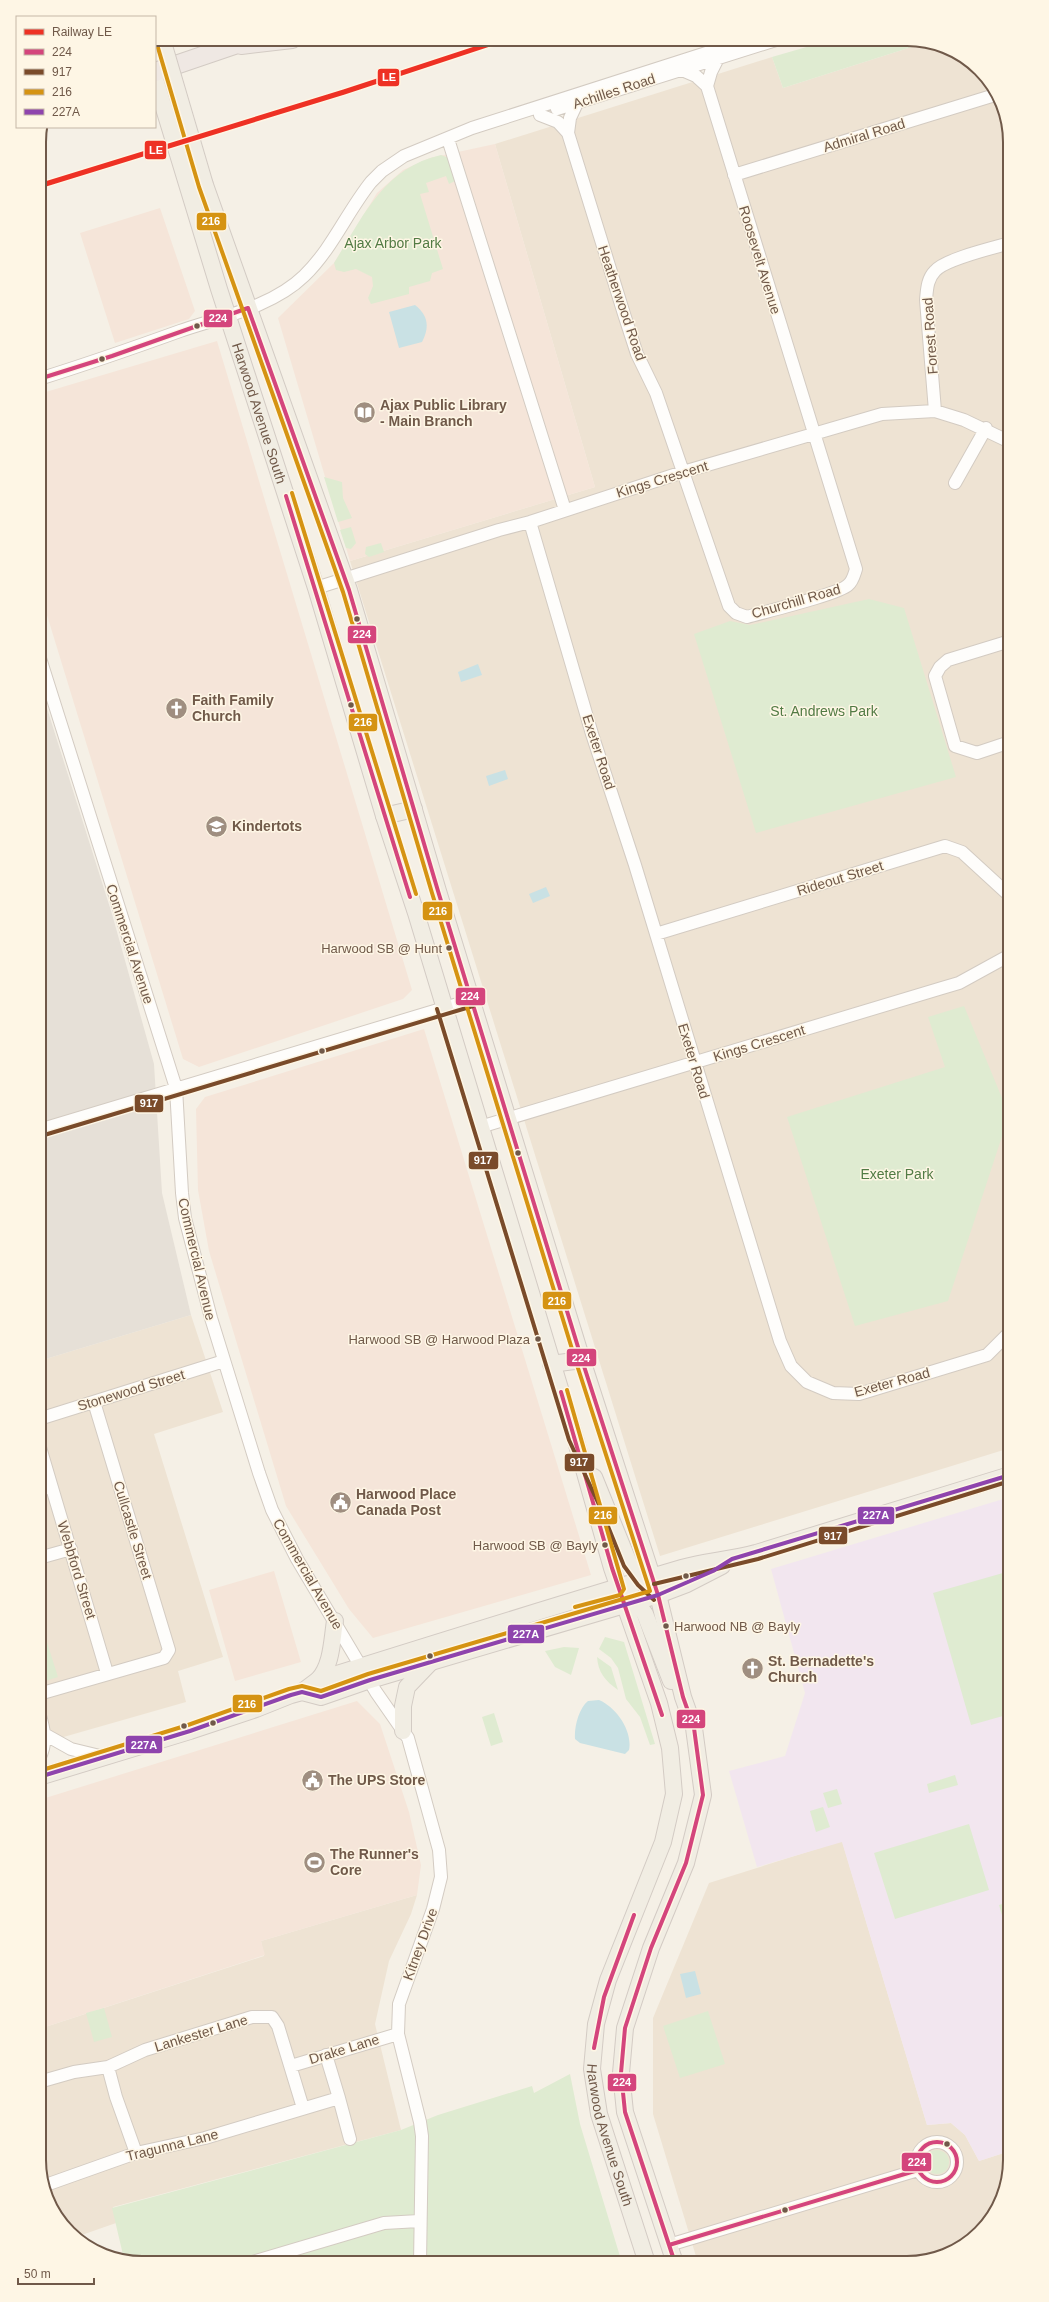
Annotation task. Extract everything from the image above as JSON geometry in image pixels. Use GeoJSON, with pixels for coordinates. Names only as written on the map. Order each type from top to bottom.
{"type":"FeatureCollection","features":[{"type":"Feature","properties":{"kind":"highway"},"geometry":{"type":"LineString","coordinates":[[156,72],[232,46]]}},
{"type":"Feature","properties":{"kind":"main road","name":"Harwood Avenue South"},"geometry":{"type":"LineString","coordinates":[[164,46],[205,185],[345,579],[647,1579],[658,1594],[683,1697],[694,1728],[703,1795],[686,1862],[651,1948],[625,2028],[621,2073],[625,2112],[673,2256]]}},
{"type":"Feature","properties":{"kind":"main road","name":"Harwood Avenue South"},"geometry":{"type":"LineString","coordinates":[[156,82],[188,189],[316,588],[384,816],[416,913],[551,1364],[575,1438],[618,1589]]}},
{"type":"Feature","properties":{"kind":"main road"},"geometry":{"type":"LineString","coordinates":[[384,816],[414,808]]}},
{"type":"Feature","properties":{"kind":"main road"},"geometry":{"type":"LineString","coordinates":[[551,1364],[582,1360]]}},
{"type":"Feature","properties":{"kind":"main road"},"geometry":{"type":"LineString","coordinates":[[575,1438],[607,1507],[629,1562],[647,1579]]}},
{"type":"Feature","properties":{"kind":"main road"},"geometry":{"type":"LineString","coordinates":[[302,1692],[321,1697],[365,1673],[479,1629],[618,1589],[684,1568],[732,1560],[1003,1477]]}},
{"type":"Feature","properties":{"kind":"main road"},"geometry":{"type":"LineString","coordinates":[[318,1680],[430,1663],[658,1594],[714,1571],[732,1560]]}},
{"type":"Feature","properties":{"kind":"main road"},"geometry":{"type":"LineString","coordinates":[[618,1589],[628,1592],[631,1602],[646,1614],[669,1678],[683,1697]]}},
{"type":"Feature","properties":{"kind":"main road","name":"Harwood Avenue South"},"geometry":{"type":"LineString","coordinates":[[631,1602],[670,1748],[674,1794],[663,1842],[608,1980],[596,2024],[592,2069],[599,2114],[645,2256]]}},
{"type":"Feature","properties":{"kind":"main road"},"geometry":{"type":"LineString","coordinates":[[46,1775],[302,1692],[322,1676],[330,1653],[335,1621]]}},
{"type":"Feature","properties":{"kind":"main road"},"geometry":{"type":"LineString","coordinates":[[404,1731],[403,1706],[407,1687],[430,1663]]}},
{"type":"Feature","properties":{"kind":"main road"},"geometry":{"type":"LineString","coordinates":[[650,2256],[669,2245]]}},
{"type":"Feature","properties":{"kind":"street","name":"Achilles Road"},"geometry":{"type":"LineString","coordinates":[[46,377],[112,356],[248,308],[289,288],[303,277],[328,247],[363,193],[382,171],[404,156],[486,123],[728,46]]}},
{"type":"Feature","properties":{"kind":"street","name":"Achilles Road"},"geometry":{"type":"LineString","coordinates":[[448,139],[488,131],[757,46]]}},
{"type":"Feature","properties":{"kind":"street"},"geometry":{"type":"LineString","coordinates":[[707,86],[710,72],[718,58]]}},
{"type":"Feature","properties":{"kind":"street"},"geometry":{"type":"LineString","coordinates":[[682,70],[696,76],[707,86]]}},
{"type":"Feature","properties":{"kind":"street","name":"Roosevelt Avenue"},"geometry":{"type":"LineString","coordinates":[[707,86],[815,432]]}},
{"type":"Feature","properties":{"kind":"street","name":"Admiral Road"},"geometry":{"type":"LineString","coordinates":[[734,175],[991,96]]}},
{"type":"Feature","properties":{"kind":"street"},"geometry":{"type":"LineString","coordinates":[[568,132],[570,118],[577,103]]}},
{"type":"Feature","properties":{"kind":"street"},"geometry":{"type":"LineString","coordinates":[[540,115],[558,122],[568,132]]}},
{"type":"Feature","properties":{"kind":"street","name":"Heatherwood Road"},"geometry":{"type":"LineString","coordinates":[[568,132],[637,354],[656,393],[683,472]]}},
{"type":"Feature","properties":{"kind":"street"},"geometry":{"type":"LineString","coordinates":[[448,139],[565,510]]}},
{"type":"Feature","properties":{"kind":"street","name":"Forest Road"},"geometry":{"type":"LineString","coordinates":[[934,411],[926,300],[927,285],[935,270],[951,262],[1003,245]]}},
{"type":"Feature","properties":{"kind":"street","name":"Kings Crescent"},"geometry":{"type":"LineString","coordinates":[[316,588],[499,530],[530,522],[683,472],[815,432],[882,414],[934,411],[986,428],[1003,438]]}},
{"type":"Feature","properties":{"kind":"street"},"geometry":{"type":"LineString","coordinates":[[955,483],[979,444],[986,428]]}},
{"type":"Feature","properties":{"kind":"street","name":"Churchill Road"},"geometry":{"type":"LineString","coordinates":[[683,472],[694,500],[729,606],[736,613],[747,616],[830,593],[847,586],[853,579],[856,569],[815,432]]}},
{"type":"Feature","properties":{"kind":"street","name":"Exeter Road"},"geometry":{"type":"LineString","coordinates":[[530,522],[561,632],[656,934],[694,1063],[780,1341],[791,1366],[807,1382],[833,1393],[859,1394],[987,1355],[1003,1341]]}},
{"type":"Feature","properties":{"kind":"street"},"geometry":{"type":"LineString","coordinates":[[1003,643],[948,660],[940,667],[935,676],[956,746],[977,753],[1003,744]]}},
{"type":"Feature","properties":{"kind":"street","name":"Commercial Avenue"},"geometry":{"type":"LineString","coordinates":[[46,678],[176,1088],[182,1193],[185,1218],[211,1318],[224,1361],[272,1510],[297,1559],[365,1673]]}},
{"type":"Feature","properties":{"kind":"street","name":"Rideout Street"},"geometry":{"type":"LineString","coordinates":[[656,934],[945,846],[962,852],[1003,890]]}},
{"type":"Feature","properties":{"kind":"street","name":"Kings Crescent"},"geometry":{"type":"LineString","coordinates":[[480,1127],[953,984],[1003,959]]}},
{"type":"Feature","properties":{"kind":"street"},"geometry":{"type":"LineString","coordinates":[[46,1128],[443,1007],[471,1000]]}},
{"type":"Feature","properties":{"kind":"street","name":"Stonewood Street"},"geometry":{"type":"LineString","coordinates":[[46,1417],[224,1361]]}},
{"type":"Feature","properties":{"kind":"street","name":"Cullcastle Street"},"geometry":{"type":"LineString","coordinates":[[94,1402],[169,1650],[164,1658],[107,1673]]}},
{"type":"Feature","properties":{"kind":"street","name":"Webbford Street"},"geometry":{"type":"LineString","coordinates":[[46,1468],[107,1673]]}},
{"type":"Feature","properties":{"kind":"street"},"geometry":{"type":"LineString","coordinates":[[46,1488],[51,1486]]}},
{"type":"Feature","properties":{"kind":"street"},"geometry":{"type":"LineString","coordinates":[[46,1556],[71,1549]]}},
{"type":"Feature","properties":{"kind":"street"},"geometry":{"type":"LineString","coordinates":[[46,1692],[107,1673]]}},
{"type":"Feature","properties":{"kind":"street","name":"Kitney Drive"},"geometry":{"type":"LineString","coordinates":[[365,1673],[408,1738],[439,1850],[441,1877],[433,1909],[399,2004],[398,2034],[420,2122],[420,2256]]}},
{"type":"Feature","properties":{"kind":"street"},"geometry":{"type":"LineString","coordinates":[[46,1735],[71,1749],[104,1757]]}},
{"type":"Feature","properties":{"kind":"street","name":"Lankester Lane"},"geometry":{"type":"LineString","coordinates":[[46,2080],[74,2072],[108,2067],[145,2050],[252,2017],[272,2017],[278,2026],[303,2108]]}},
{"type":"Feature","properties":{"kind":"street","name":"Drake Lane"},"geometry":{"type":"LineString","coordinates":[[290,2066],[398,2034]]}},
{"type":"Feature","properties":{"kind":"street"},"geometry":{"type":"LineString","coordinates":[[326,2055],[350,2139]]}},
{"type":"Feature","properties":{"kind":"street"},"geometry":{"type":"LineString","coordinates":[[108,2067],[116,2097],[136,2153]]}},
{"type":"Feature","properties":{"kind":"street","name":"Tragunna Lane"},"geometry":{"type":"LineString","coordinates":[[49,2184],[136,2153],[205,2138],[338,2098]]}},
{"type":"Feature","properties":{"kind":"street"},"geometry":{"type":"LineString","coordinates":[[669,2245],[918,2170]]}},
{"type":"Feature","properties":{"kind":"street"},"geometry":{"type":"LineString","coordinates":[[273,2256],[384,2223],[419,2221]]}},
{"type":"Feature","properties":{"kind":"shaded area"},"geometry":{"type":"Polygon","coordinates":[[[914,46],[926,48],[950,56],[966,66],[975,74],[983,83],[993,99],[998,111],[1002,129],[1003,1450],[660,1556],[350,561],[595,487],[495,144],[772,57],[783,88],[914,46]]]}},
{"type":"Feature","properties":{"kind":"shaded area"},"geometry":{"type":"Polygon","coordinates":[[[495,144],[595,487],[350,561],[278,318],[334,263],[377,193],[403,170],[430,158],[495,144]]]}},
{"type":"Feature","properties":{"kind":"shaded area"},"geometry":{"type":"Polygon","coordinates":[[[160,208],[195,311],[189,319],[115,343],[80,233],[160,208]]]}},
{"type":"Feature","properties":{"kind":"shaded area"},"geometry":{"type":"Polygon","coordinates":[[[217,341],[412,990],[403,999],[199,1067],[183,1059],[46,612],[46,392],[217,341]]]}},
{"type":"Feature","properties":{"kind":"shaded area"},"geometry":{"type":"Polygon","coordinates":[[[46,705],[112,914],[154,1064],[162,1193],[191,1315],[46,1359],[46,705]]]}},
{"type":"Feature","properties":{"kind":"shaded area"},"geometry":{"type":"Polygon","coordinates":[[[424,1029],[591,1575],[373,1638],[349,1609],[286,1506],[209,1251],[198,1190],[196,1109],[205,1097],[424,1029]]]}},
{"type":"Feature","properties":{"kind":"shaded area"},"geometry":{"type":"Polygon","coordinates":[[[191,1315],[223,1412],[154,1434],[223,1657],[178,1671],[186,1702],[46,1742],[46,1359],[191,1315]]]}},
{"type":"Feature","properties":{"kind":"shaded area"},"geometry":{"type":"Polygon","coordinates":[[[1003,1499],[1003,2153],[979,2161],[965,2135],[951,2123],[927,2125],[842,1842],[757,1867],[729,1771],[785,1756],[805,1693],[771,1569],[1003,1499]]]}},
{"type":"Feature","properties":{"kind":"shaded area"},"geometry":{"type":"Polygon","coordinates":[[[274,1571],[301,1662],[235,1681],[209,1590],[274,1571]]]}},
{"type":"Feature","properties":{"kind":"shaded area"},"geometry":{"type":"Polygon","coordinates":[[[357,1701],[380,1724],[409,1812],[421,1865],[417,1895],[261,1941],[265,1955],[46,2027],[46,1798],[357,1701]]]}},
{"type":"Feature","properties":{"kind":"shaded area"},"geometry":{"type":"Polygon","coordinates":[[[842,1841],[927,2125],[951,2123],[965,2135],[979,2161],[1003,2153],[1001,2179],[993,2203],[983,2219],[960,2240],[950,2246],[932,2253],[907,2256],[696,2256],[653,2114],[653,2018],[709,1883],[842,1841]]]}},
{"type":"Feature","properties":{"kind":"shaded area"},"geometry":{"type":"Polygon","coordinates":[[[417,1895],[411,1914],[389,1961],[375,2024],[401,2130],[113,2207],[116,2223],[82,2235],[66,2219],[53,2197],[49,2185],[46,2160],[46,2027],[264,1956],[261,1941],[417,1895]]]}},
{"type":"Feature","properties":{"kind":"green space"},"geometry":{"type":"Polygon","coordinates":[[[810,46],[914,46],[783,88],[772,57],[810,46]]]}},
{"type":"Feature","properties":{"kind":"green space","name":"Ajax Arbor Park"},"geometry":{"type":"Polygon","coordinates":[[[441,155],[449,158],[455,181],[449,184],[446,176],[426,183],[429,192],[420,194],[443,269],[432,273],[430,281],[409,287],[409,294],[371,304],[368,298],[373,286],[372,277],[356,269],[344,272],[336,270],[334,263],[365,212],[389,183],[404,171],[421,161],[441,155]]]}},
{"type":"Feature","properties":{"kind":"green space"},"geometry":{"type":"Polygon","coordinates":[[[324,477],[342,482],[343,498],[352,518],[338,522],[324,477]]]}},
{"type":"Feature","properties":{"kind":"green space"},"geometry":{"type":"Polygon","coordinates":[[[351,527],[356,543],[351,549],[346,548],[340,530],[351,527]]]}},
{"type":"Feature","properties":{"kind":"green space"},"geometry":{"type":"Polygon","coordinates":[[[381,543],[384,552],[369,557],[365,554],[366,547],[381,543]]]}},
{"type":"Feature","properties":{"kind":"green space","name":"St. Andrews Park"},"geometry":{"type":"Polygon","coordinates":[[[869,599],[904,608],[956,777],[756,833],[694,634],[730,621],[750,625],[869,599]]]}},
{"type":"Feature","properties":{"kind":"green space","name":"Exeter Park"},"geometry":{"type":"Polygon","coordinates":[[[964,1006],[1003,1100],[1003,1133],[948,1301],[855,1326],[787,1117],[945,1067],[928,1017],[964,1006]]]}},
{"type":"Feature","properties":{"kind":"green space"},"geometry":{"type":"Polygon","coordinates":[[[1003,1573],[1003,1716],[971,1725],[933,1593],[1003,1573]]]}},
{"type":"Feature","properties":{"kind":"green space"},"geometry":{"type":"Polygon","coordinates":[[[605,1637],[624,1642],[655,1744],[650,1745],[640,1717],[626,1699],[618,1668],[611,1658],[599,1649],[605,1637]]]}},
{"type":"Feature","properties":{"kind":"green space"},"geometry":{"type":"Polygon","coordinates":[[[46,1639],[58,1677],[46,1681],[46,1639]]]}},
{"type":"Feature","properties":{"kind":"green space"},"geometry":{"type":"Polygon","coordinates":[[[564,1647],[579,1648],[571,1675],[555,1667],[545,1651],[564,1647]]]}},
{"type":"Feature","properties":{"kind":"green space"},"geometry":{"type":"Polygon","coordinates":[[[597,1657],[611,1667],[618,1690],[603,1676],[597,1657]]]}},
{"type":"Feature","properties":{"kind":"green space"},"geometry":{"type":"Polygon","coordinates":[[[494,1713],[503,1742],[491,1746],[482,1717],[494,1713]]]}},
{"type":"Feature","properties":{"kind":"green space"},"geometry":{"type":"Polygon","coordinates":[[[955,1775],[958,1785],[929,1793],[927,1784],[955,1775]]]}},
{"type":"Feature","properties":{"kind":"green space"},"geometry":{"type":"Polygon","coordinates":[[[837,1789],[842,1804],[828,1808],[823,1793],[837,1789]]]}},
{"type":"Feature","properties":{"kind":"green space"},"geometry":{"type":"Polygon","coordinates":[[[823,1807],[830,1827],[816,1832],[810,1811],[823,1807]]]}},
{"type":"Feature","properties":{"kind":"green space"},"geometry":{"type":"Polygon","coordinates":[[[969,1824],[989,1890],[895,1919],[874,1853],[969,1824]]]}},
{"type":"Feature","properties":{"kind":"green space"},"geometry":{"type":"Polygon","coordinates":[[[1003,1904],[1003,1919],[999,1905],[1003,1904]]]}},
{"type":"Feature","properties":{"kind":"green space"},"geometry":{"type":"Polygon","coordinates":[[[104,2008],[112,2037],[94,2042],[86,2013],[104,2008]]]}},
{"type":"Feature","properties":{"kind":"green space"},"geometry":{"type":"Polygon","coordinates":[[[708,2011],[725,2064],[680,2078],[663,2026],[708,2011]]]}},
{"type":"Feature","properties":{"kind":"green space"},"geometry":{"type":"Polygon","coordinates":[[[570,2074],[580,2124],[620,2256],[135,2256],[123,2254],[112,2208],[401,2130],[438,2115],[532,2086],[534,2093],[570,2074]]]}},
{"type":"Feature","properties":{"kind":"green space"},"geometry":{"type":"Polygon","coordinates":[[[937,2150],[942,2151],[948,2157],[948,2167],[942,2173],[937,2174],[932,2173],[926,2167],[925,2162],[926,2157],[932,2151],[937,2150]]]}},
{"type":"Feature","properties":{"kind":"water"},"geometry":{"type":"Polygon","coordinates":[[[415,305],[425,317],[427,326],[425,337],[422,342],[399,348],[389,312],[415,305]]]}},
{"type":"Feature","properties":{"kind":"water"},"geometry":{"type":"Polygon","coordinates":[[[478,664],[482,675],[461,682],[458,672],[478,664]]]}},
{"type":"Feature","properties":{"kind":"water"},"geometry":{"type":"Polygon","coordinates":[[[505,770],[508,779],[489,786],[486,776],[505,770]]]}},
{"type":"Feature","properties":{"kind":"water"},"geometry":{"type":"Polygon","coordinates":[[[546,887],[550,896],[533,903],[529,894],[546,887]]]}},
{"type":"Feature","properties":{"kind":"water"},"geometry":{"type":"Polygon","coordinates":[[[599,1700],[605,1703],[617,1714],[626,1728],[630,1743],[629,1750],[625,1754],[580,1743],[575,1739],[576,1724],[582,1708],[588,1701],[599,1700]]]}},
{"type":"Feature","properties":{"kind":"water"},"geometry":{"type":"Polygon","coordinates":[[[695,1971],[701,1994],[686,1998],[680,1974],[695,1971]]]}},
{"type":"Feature","properties":{"kind":"rail line","name":"LE"},"geometry":{"type":"LineString","coordinates":[[46,184],[344,92],[484,46]]}},
{"type":"Feature","properties":{"kind":"transit line","name":"216"},"geometry":{"type":"LineString","coordinates":[[46,1769],[188,1725],[289,1689],[302,1686],[321,1691],[368,1674],[650,1591],[576,1362],[432,893],[343,592],[199,187],[157,46]]}},
{"type":"Feature","properties":{"kind":"transit line","name":"224"},"geometry":{"type":"LineString","coordinates":[[46,377],[112,356],[248,308],[349,590],[438,891],[582,1360],[658,1595],[683,1697],[694,1728],[703,1795],[686,1863],[651,1948],[625,2028],[621,2073],[625,2112],[673,2256]]}},
{"type":"Feature","properties":{"kind":"transit line","name":"216"},"geometry":{"type":"LineString","coordinates":[[292,493],[416,894]]}},
{"type":"Feature","properties":{"kind":"transit line","name":"224"},"geometry":{"type":"LineString","coordinates":[[286,496],[410,897]]}},
{"type":"Feature","properties":{"kind":"transit line","name":"917"},"geometry":{"type":"LineString","coordinates":[[46,1134],[473,1006]]}},
{"type":"Feature","properties":{"kind":"transit line","name":"917"},"geometry":{"type":"LineString","coordinates":[[437,1009],[569,1440],[601,1509],[624,1566],[638,1585],[654,1600]]}},
{"type":"Feature","properties":{"kind":"transit line","name":"216"},"geometry":{"type":"LineString","coordinates":[[567,1390],[624,1589],[620,1595],[575,1607]]}},
{"type":"Feature","properties":{"kind":"transit line","name":"224"},"geometry":{"type":"LineString","coordinates":[[561,1392],[612,1568],[662,1715]]}},
{"type":"Feature","properties":{"kind":"transit line","name":"227A"},"geometry":{"type":"LineString","coordinates":[[46,1775],[190,1731],[291,1695],[302,1692],[321,1697],[370,1680],[658,1595],[713,1571],[732,1559],[1003,1477]]}},
{"type":"Feature","properties":{"kind":"transit line","name":"917"},"geometry":{"type":"LineString","coordinates":[[654,1584],[758,1559],[1003,1483]]}},
{"type":"Feature","properties":{"kind":"transit line","name":"224"},"geometry":{"type":"LineString","coordinates":[[594,2048],[604,1997],[634,1915]]}},
{"type":"Feature","properties":{"kind":"transit line","name":"224"},"geometry":{"type":"LineString","coordinates":[[941,2142],[948,2145],[954,2151],[957,2162],[956,2170],[948,2179],[941,2182],[933,2182],[926,2179],[918,2170],[917,2158],[920,2151],[929,2143],[941,2142]]}},
{"type":"Feature","properties":{"kind":"transit line","name":"224"},"geometry":{"type":"LineString","coordinates":[[669,2245],[918,2170]]}},
{"type":"Feature","properties":{"kind":"place","name":"Ajax Public Library - Main Branch"},"geometry":{"type":"Point","coordinates":[365,413]}},
{"type":"Feature","properties":{"kind":"place","name":"Faith Family Church"},"geometry":{"type":"Point","coordinates":[177,708]}},
{"type":"Feature","properties":{"kind":"place","name":"Kindertots"},"geometry":{"type":"Point","coordinates":[216,826]}},
{"type":"Feature","properties":{"kind":"place","name":"Harwood SB @ Hunt"},"geometry":{"type":"Point","coordinates":[449,948]}},
{"type":"Feature","properties":{"kind":"place","name":"Harwood SB @ Harwood Plaza"},"geometry":{"type":"Point","coordinates":[538,1339]}},
{"type":"Feature","properties":{"kind":"place","name":"Harwood Place Canada Post"},"geometry":{"type":"Point","coordinates":[340,1502]}},
{"type":"Feature","properties":{"kind":"place","name":"Harwood SB @ Bayly"},"geometry":{"type":"Point","coordinates":[605,1545]}},
{"type":"Feature","properties":{"kind":"place","name":"Harwood NB @ Bayly"},"geometry":{"type":"Point","coordinates":[666,1626]}},
{"type":"Feature","properties":{"kind":"place","name":"St. Bernadette's Church"},"geometry":{"type":"Point","coordinates":[752,1669]}},
{"type":"Feature","properties":{"kind":"place","name":"The UPS Store"},"geometry":{"type":"Point","coordinates":[312,1780]}},
{"type":"Feature","properties":{"kind":"place","name":"The Runner's Core"},"geometry":{"type":"Point","coordinates":[314,1862]}}]}
